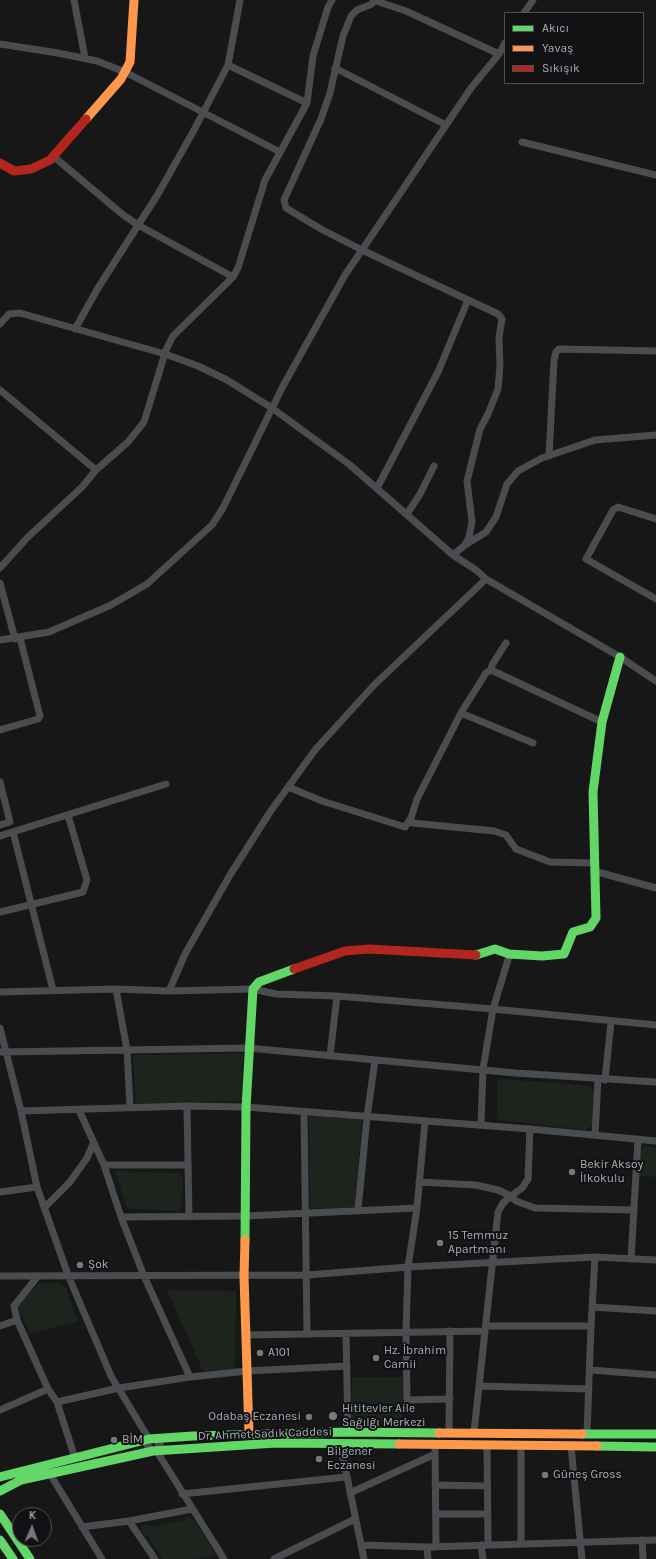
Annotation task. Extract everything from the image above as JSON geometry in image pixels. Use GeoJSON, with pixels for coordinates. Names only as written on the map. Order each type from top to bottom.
{"type":"FeatureCollection","features":[{"type":"Feature","properties":{"kind":"main road"},"geometry":{"type":"LineString","coordinates":[[0,163],[14,171],[31,169],[50,160],[121,79],[130,62],[134,0]]}},
{"type":"Feature","properties":{"kind":"main road"},"geometry":{"type":"LineString","coordinates":[[249,1434],[244,1276],[246,1216],[246,1107],[248,1048],[253,989],[259,982],[345,951],[369,949],[440,955],[474,956],[495,949],[510,953],[542,956],[564,954],[573,932],[590,928],[596,918],[593,792],[602,722],[610,698],[620,657]]}},
{"type":"Feature","properties":{"kind":"main road","name":"Dr. Ahmet Sadık Caddesi"},"geometry":{"type":"LineString","coordinates":[[0,1477],[152,1439],[249,1434],[348,1432],[656,1434]]}},
{"type":"Feature","properties":{"kind":"main road","name":"Dr. Ahmet Sadık Caddesi"},"geometry":{"type":"LineString","coordinates":[[0,1491],[21,1480],[155,1451],[276,1443],[340,1443],[435,1450],[487,1446],[656,1447]]}},
{"type":"Feature","properties":{"kind":"main road"},"geometry":{"type":"LineString","coordinates":[[0,1514],[30,1559]]}},
{"type":"Feature","properties":{"kind":"main road"},"geometry":{"type":"LineString","coordinates":[[0,1540],[13,1559]]}},
{"type":"Feature","properties":{"kind":"street"},"geometry":{"type":"LineString","coordinates":[[74,0],[85,58]]}},
{"type":"Feature","properties":{"kind":"street"},"geometry":{"type":"LineString","coordinates":[[75,330],[98,288],[138,225],[194,130],[228,64],[240,0]]}},
{"type":"Feature","properties":{"kind":"street"},"geometry":{"type":"LineString","coordinates":[[0,568],[28,537],[82,487],[96,470],[128,442],[144,422],[165,354],[173,336],[182,325],[233,277],[243,257],[265,180],[307,103],[313,56],[328,7],[332,0]]}},
{"type":"Feature","properties":{"kind":"street"},"geometry":{"type":"LineString","coordinates":[[465,545],[469,537],[472,522],[467,481],[480,430],[498,389],[500,366],[499,337],[502,319],[498,314],[321,229],[286,208],[284,204],[287,192],[321,119],[330,93],[343,36],[351,16],[357,10],[372,4],[374,0],[406,11],[499,54]]}},
{"type":"Feature","properties":{"kind":"street"},"geometry":{"type":"LineString","coordinates":[[525,12],[533,0]]}},
{"type":"Feature","properties":{"kind":"street"},"geometry":{"type":"LineString","coordinates":[[0,44],[85,58],[125,72],[280,152]]}},
{"type":"Feature","properties":{"kind":"street"},"geometry":{"type":"LineString","coordinates":[[0,640],[49,632],[111,605],[147,584],[189,548],[212,525],[223,508],[272,408],[346,275],[471,88],[499,54],[504,45]]}},
{"type":"Feature","properties":{"kind":"street"},"geometry":{"type":"LineString","coordinates":[[228,64],[307,103]]}},
{"type":"Feature","properties":{"kind":"street"},"geometry":{"type":"LineString","coordinates":[[335,68],[446,125]]}},
{"type":"Feature","properties":{"kind":"street"},"geometry":{"type":"LineString","coordinates":[[522,142],[656,175]]}},
{"type":"Feature","properties":{"kind":"street"},"geometry":{"type":"LineString","coordinates":[[53,156],[122,214],[138,225],[233,277]]}},
{"type":"Feature","properties":{"kind":"street"},"geometry":{"type":"LineString","coordinates":[[377,488],[438,372],[468,300]]}},
{"type":"Feature","properties":{"kind":"street"},"geometry":{"type":"LineString","coordinates":[[0,324],[9,314],[20,313],[75,330],[165,354],[198,366],[227,380],[272,408],[350,464],[453,555],[486,578],[620,657],[656,681]]}},
{"type":"Feature","properties":{"kind":"street"},"geometry":{"type":"LineString","coordinates":[[549,456],[554,360],[556,352],[559,349],[656,351]]}},
{"type":"Feature","properties":{"kind":"street"},"geometry":{"type":"LineString","coordinates":[[0,390],[96,470]]}},
{"type":"Feature","properties":{"kind":"street"},"geometry":{"type":"LineString","coordinates":[[453,555],[465,545],[486,532],[496,517],[507,484],[518,471],[549,456],[595,440],[656,435]]}},
{"type":"Feature","properties":{"kind":"street"},"geometry":{"type":"LineString","coordinates":[[407,514],[420,494],[434,466]]}},
{"type":"Feature","properties":{"kind":"street"},"geometry":{"type":"LineString","coordinates":[[656,520],[618,506],[614,510],[586,559],[656,599]]}},
{"type":"Feature","properties":{"kind":"street"},"geometry":{"type":"LineString","coordinates":[[169,991],[185,954],[204,919],[270,812],[315,750],[374,685],[486,578]]}},
{"type":"Feature","properties":{"kind":"street"},"geometry":{"type":"LineString","coordinates":[[0,583],[18,638],[40,716],[38,719],[0,730]]}},
{"type":"Feature","properties":{"kind":"street"},"geometry":{"type":"LineString","coordinates":[[288,786],[322,801],[405,827],[411,818],[417,799],[461,713],[486,673],[491,670],[492,665],[506,643]]}},
{"type":"Feature","properties":{"kind":"street"},"geometry":{"type":"LineString","coordinates":[[491,670],[602,722]]}},
{"type":"Feature","properties":{"kind":"street"},"geometry":{"type":"LineString","coordinates":[[461,713],[533,743]]}},
{"type":"Feature","properties":{"kind":"street"},"geometry":{"type":"LineString","coordinates":[[0,782],[10,822],[0,825]]}},
{"type":"Feature","properties":{"kind":"street"},"geometry":{"type":"LineString","coordinates":[[0,836],[166,784]]}},
{"type":"Feature","properties":{"kind":"street"},"geometry":{"type":"LineString","coordinates":[[0,912],[83,892],[87,880],[68,815]]}},
{"type":"Feature","properties":{"kind":"street"},"geometry":{"type":"LineString","coordinates":[[411,818],[412,823],[494,831],[506,835],[516,849],[550,862],[594,867],[656,885]]}},
{"type":"Feature","properties":{"kind":"street"},"geometry":{"type":"LineString","coordinates":[[13,832],[52,990]]}},
{"type":"Feature","properties":{"kind":"street"},"geometry":{"type":"LineString","coordinates":[[481,1125],[483,1069],[493,1009],[510,953]]}},
{"type":"Feature","properties":{"kind":"street"},"geometry":{"type":"LineString","coordinates":[[116,989],[127,1050],[130,1108]]}},
{"type":"Feature","properties":{"kind":"street"},"geometry":{"type":"LineString","coordinates":[[0,992],[116,989],[169,991],[253,989],[276,994],[337,996],[656,1025]]}},
{"type":"Feature","properties":{"kind":"street"},"geometry":{"type":"LineString","coordinates":[[330,1056],[337,996]]}},
{"type":"Feature","properties":{"kind":"street"},"geometry":{"type":"LineString","coordinates":[[596,1135],[602,1079],[611,1022]]}},
{"type":"Feature","properties":{"kind":"street"},"geometry":{"type":"LineString","coordinates":[[0,1028],[3,1052],[21,1111],[37,1187],[68,1275],[111,1376],[152,1439],[160,1444],[155,1451]]}},
{"type":"Feature","properties":{"kind":"street"},"geometry":{"type":"LineString","coordinates":[[3,1052],[248,1048],[602,1079],[656,1082]]}},
{"type":"Feature","properties":{"kind":"street"},"geometry":{"type":"LineString","coordinates":[[358,1210],[367,1116],[375,1060]]}},
{"type":"Feature","properties":{"kind":"street"},"geometry":{"type":"LineString","coordinates":[[21,1111],[187,1106],[246,1107],[530,1129],[656,1141]]}},
{"type":"Feature","properties":{"kind":"street"},"geometry":{"type":"LineString","coordinates":[[187,1106],[189,1217]]}},
{"type":"Feature","properties":{"kind":"street"},"geometry":{"type":"LineString","coordinates":[[79,1110],[93,1144],[104,1165],[121,1216],[144,1276],[190,1377]]}},
{"type":"Feature","properties":{"kind":"street"},"geometry":{"type":"LineString","coordinates":[[304,1112],[307,1333]]}},
{"type":"Feature","properties":{"kind":"street"},"geometry":{"type":"LineString","coordinates":[[425,1121],[417,1208],[408,1267],[406,1332],[407,1400],[450,1399]]}},
{"type":"Feature","properties":{"kind":"street"},"geometry":{"type":"LineString","coordinates":[[474,1432],[478,1386],[494,1262],[498,1212],[503,1202],[522,1188],[528,1179],[530,1129]]}},
{"type":"Feature","properties":{"kind":"street"},"geometry":{"type":"LineString","coordinates":[[631,1259],[638,1139]]}},
{"type":"Feature","properties":{"kind":"street"},"geometry":{"type":"LineString","coordinates":[[45,1207],[70,1182],[87,1158],[93,1144]]}},
{"type":"Feature","properties":{"kind":"street"},"geometry":{"type":"LineString","coordinates":[[104,1165],[188,1165]]}},
{"type":"Feature","properties":{"kind":"street"},"geometry":{"type":"LineString","coordinates":[[419,1182],[476,1185],[498,1190],[511,1196],[522,1204],[535,1208],[634,1210]]}},
{"type":"Feature","properties":{"kind":"street"},"geometry":{"type":"LineString","coordinates":[[0,1192],[37,1187]]}},
{"type":"Feature","properties":{"kind":"street"},"geometry":{"type":"LineString","coordinates":[[121,1216],[246,1216],[417,1208]]}},
{"type":"Feature","properties":{"kind":"street"},"geometry":{"type":"LineString","coordinates":[[587,1433],[591,1326],[596,1257]]}},
{"type":"Feature","properties":{"kind":"street"},"geometry":{"type":"LineString","coordinates":[[0,1276],[307,1275],[408,1267],[596,1257],[656,1260]]}},
{"type":"Feature","properties":{"kind":"street"},"geometry":{"type":"LineString","coordinates":[[38,1276],[14,1306],[17,1320],[48,1389],[57,1402],[75,1458]]}},
{"type":"Feature","properties":{"kind":"street"},"geometry":{"type":"LineString","coordinates":[[592,1307],[656,1311]]}},
{"type":"Feature","properties":{"kind":"street"},"geometry":{"type":"LineString","coordinates":[[0,1326],[17,1320]]}},
{"type":"Feature","properties":{"kind":"street"},"geometry":{"type":"LineString","coordinates":[[246,1335],[307,1333],[346,1334],[450,1331],[485,1328],[591,1326]]}},
{"type":"Feature","properties":{"kind":"street"},"geometry":{"type":"LineString","coordinates":[[450,1331],[450,1432]]}},
{"type":"Feature","properties":{"kind":"street"},"geometry":{"type":"LineString","coordinates":[[346,1334],[348,1432]]}},
{"type":"Feature","properties":{"kind":"street"},"geometry":{"type":"LineString","coordinates":[[57,1402],[119,1388],[190,1377],[246,1371],[347,1366]]}},
{"type":"Feature","properties":{"kind":"street"},"geometry":{"type":"LineString","coordinates":[[590,1370],[656,1375]]}},
{"type":"Feature","properties":{"kind":"street"},"geometry":{"type":"LineString","coordinates":[[478,1386],[589,1389]]}},
{"type":"Feature","properties":{"kind":"street"},"geometry":{"type":"LineString","coordinates":[[0,1410],[48,1389]]}},
{"type":"Feature","properties":{"kind":"street"},"geometry":{"type":"LineString","coordinates":[[152,1439],[147,1445],[155,1451],[223,1558],[214,1559]]}},
{"type":"Feature","properties":{"kind":"street"},"geometry":{"type":"LineString","coordinates":[[340,1443],[364,1559]]}},
{"type":"Feature","properties":{"kind":"street"},"geometry":{"type":"LineString","coordinates":[[483,1559],[488,1514],[487,1446]]}},
{"type":"Feature","properties":{"kind":"street"},"geometry":{"type":"LineString","coordinates":[[520,1446],[521,1544]]}},
{"type":"Feature","properties":{"kind":"street"},"geometry":{"type":"LineString","coordinates":[[571,1446],[582,1559]]}},
{"type":"Feature","properties":{"kind":"street"},"geometry":{"type":"LineString","coordinates":[[350,1493],[435,1450],[436,1547]]}},
{"type":"Feature","properties":{"kind":"street"},"geometry":{"type":"LineString","coordinates":[[50,1474],[102,1559]]}},
{"type":"Feature","properties":{"kind":"street"},"geometry":{"type":"LineString","coordinates":[[182,1494],[346,1477]]}},
{"type":"Feature","properties":{"kind":"street"},"geometry":{"type":"LineString","coordinates":[[435,1485],[487,1486]]}},
{"type":"Feature","properties":{"kind":"street"},"geometry":{"type":"LineString","coordinates":[[82,1528],[192,1509]]}},
{"type":"Feature","properties":{"kind":"street"},"geometry":{"type":"LineString","coordinates":[[436,1514],[488,1514]]}},
{"type":"Feature","properties":{"kind":"street"},"geometry":{"type":"LineString","coordinates":[[274,1559],[356,1519]]}},
{"type":"Feature","properties":{"kind":"street"},"geometry":{"type":"LineString","coordinates":[[129,1521],[154,1559]]}},
{"type":"Feature","properties":{"kind":"street"},"geometry":{"type":"LineString","coordinates":[[642,1540],[643,1559]]}},
{"type":"Feature","properties":{"kind":"street"},"geometry":{"type":"LineString","coordinates":[[362,1545],[436,1547],[656,1540]]}},
{"type":"Feature","properties":{"kind":"street"},"geometry":{"type":"LineString","coordinates":[[427,1547],[428,1559]]}},
{"type":"Feature","properties":{"kind":"shaded area"},"geometry":{"type":"Polygon","coordinates":[[[243,1053],[242,1101],[136,1104],[133,1055],[243,1053]]]}},
{"type":"Feature","properties":{"kind":"shaded area"},"geometry":{"type":"Polygon","coordinates":[[[500,1079],[589,1085],[594,1091],[593,1125],[585,1130],[499,1120],[497,1116],[497,1082],[500,1079]]]}},
{"type":"Feature","properties":{"kind":"shaded area"},"geometry":{"type":"Polygon","coordinates":[[[309,1115],[362,1120],[355,1207],[310,1209],[309,1115]]]}},
{"type":"Feature","properties":{"kind":"shaded area"},"geometry":{"type":"Polygon","coordinates":[[[646,1146],[656,1148],[656,1177],[640,1176],[641,1152],[642,1148],[646,1146]]]}},
{"type":"Feature","properties":{"kind":"shaded area"},"geometry":{"type":"Polygon","coordinates":[[[115,1171],[178,1173],[183,1177],[182,1206],[179,1211],[127,1209],[115,1171]]]}},
{"type":"Feature","properties":{"kind":"shaded area"},"geometry":{"type":"Polygon","coordinates":[[[39,1283],[57,1283],[66,1288],[78,1321],[30,1334],[17,1305],[39,1283]]]}},
{"type":"Feature","properties":{"kind":"shaded area"},"geometry":{"type":"Polygon","coordinates":[[[167,1290],[236,1291],[235,1369],[203,1371],[167,1290]]]}},
{"type":"Feature","properties":{"kind":"shaded area"},"geometry":{"type":"Polygon","coordinates":[[[352,1377],[403,1377],[403,1424],[352,1423],[352,1377]]]}},
{"type":"Feature","properties":{"kind":"shaded area"},"geometry":{"type":"Polygon","coordinates":[[[187,1517],[194,1520],[215,1553],[213,1556],[195,1559],[162,1559],[148,1536],[144,1535],[141,1530],[143,1525],[149,1524],[152,1527],[183,1520],[187,1517]]]}},
{"type":"Feature","properties":{"kind":"traffic: fast"},"geometry":{"type":"LineString","coordinates":[[476,955],[495,949],[509,954],[542,956],[564,954],[573,932],[590,927],[596,918],[593,792],[602,722],[620,657]]}},
{"type":"Feature","properties":{"kind":"traffic: fast"},"geometry":{"type":"LineString","coordinates":[[245,1240],[246,1107],[253,989],[259,982],[294,969]]}},
{"type":"Feature","properties":{"kind":"traffic: fast"},"geometry":{"type":"LineString","coordinates":[[0,1477],[149,1439],[193,1436],[348,1432],[439,1433]]}},
{"type":"Feature","properties":{"kind":"traffic: fast"},"geometry":{"type":"LineString","coordinates":[[582,1434],[656,1434]]}},
{"type":"Feature","properties":{"kind":"traffic: fast"},"geometry":{"type":"LineString","coordinates":[[0,1491],[21,1480],[153,1451],[276,1443],[399,1444]]}},
{"type":"Feature","properties":{"kind":"traffic: fast"},"geometry":{"type":"LineString","coordinates":[[597,1446],[656,1447]]}},
{"type":"Feature","properties":{"kind":"traffic: fast"},"geometry":{"type":"LineString","coordinates":[[0,1514],[30,1559]]}},
{"type":"Feature","properties":{"kind":"traffic: fast"},"geometry":{"type":"LineString","coordinates":[[0,1540],[13,1559]]}},
{"type":"Feature","properties":{"kind":"traffic: slow"},"geometry":{"type":"LineString","coordinates":[[86,119],[121,79],[130,62],[134,0]]}},
{"type":"Feature","properties":{"kind":"traffic: slow"},"geometry":{"type":"LineString","coordinates":[[245,1240],[244,1276],[249,1434]]}},
{"type":"Feature","properties":{"kind":"traffic: slow"},"geometry":{"type":"LineString","coordinates":[[439,1433],[582,1434]]}},
{"type":"Feature","properties":{"kind":"traffic: slow"},"geometry":{"type":"LineString","coordinates":[[399,1444],[597,1446]]}},
{"type":"Feature","properties":{"kind":"traffic: jam"},"geometry":{"type":"LineString","coordinates":[[0,163],[14,171],[31,169],[50,160],[86,119]]}},
{"type":"Feature","properties":{"kind":"traffic: jam"},"geometry":{"type":"LineString","coordinates":[[294,969],[345,951],[369,949],[476,955]]}},
{"type":"Feature","properties":{"kind":"place","name":"Bekir Aksoy İlkokulu"},"geometry":{"type":"Point","coordinates":[572,1172]}},
{"type":"Feature","properties":{"kind":"place","name":"15 Temmuz Apartmanı"},"geometry":{"type":"Point","coordinates":[440,1243]}},
{"type":"Feature","properties":{"kind":"place","name":"Şok"},"geometry":{"type":"Point","coordinates":[80,1265]}},
{"type":"Feature","properties":{"kind":"place","name":"A101"},"geometry":{"type":"Point","coordinates":[260,1353]}},
{"type":"Feature","properties":{"kind":"place","name":"Hz. İbrahim Camii"},"geometry":{"type":"Point","coordinates":[376,1358]}},
{"type":"Feature","properties":{"kind":"place","name":"Hititevler Aile Sağılğı Merkezi"},"geometry":{"type":"Point","coordinates":[333,1416]}},
{"type":"Feature","properties":{"kind":"place","name":"Odabaş Eczanesi"},"geometry":{"type":"Point","coordinates":[309,1417]}},
{"type":"Feature","properties":{"kind":"place","name":"BİM"},"geometry":{"type":"Point","coordinates":[114,1440]}},
{"type":"Feature","properties":{"kind":"place","name":"Bilgener Eczanesi"},"geometry":{"type":"Point","coordinates":[319,1459]}},
{"type":"Feature","properties":{"kind":"place","name":"Güneş Gross"},"geometry":{"type":"Point","coordinates":[545,1475]}}]}
